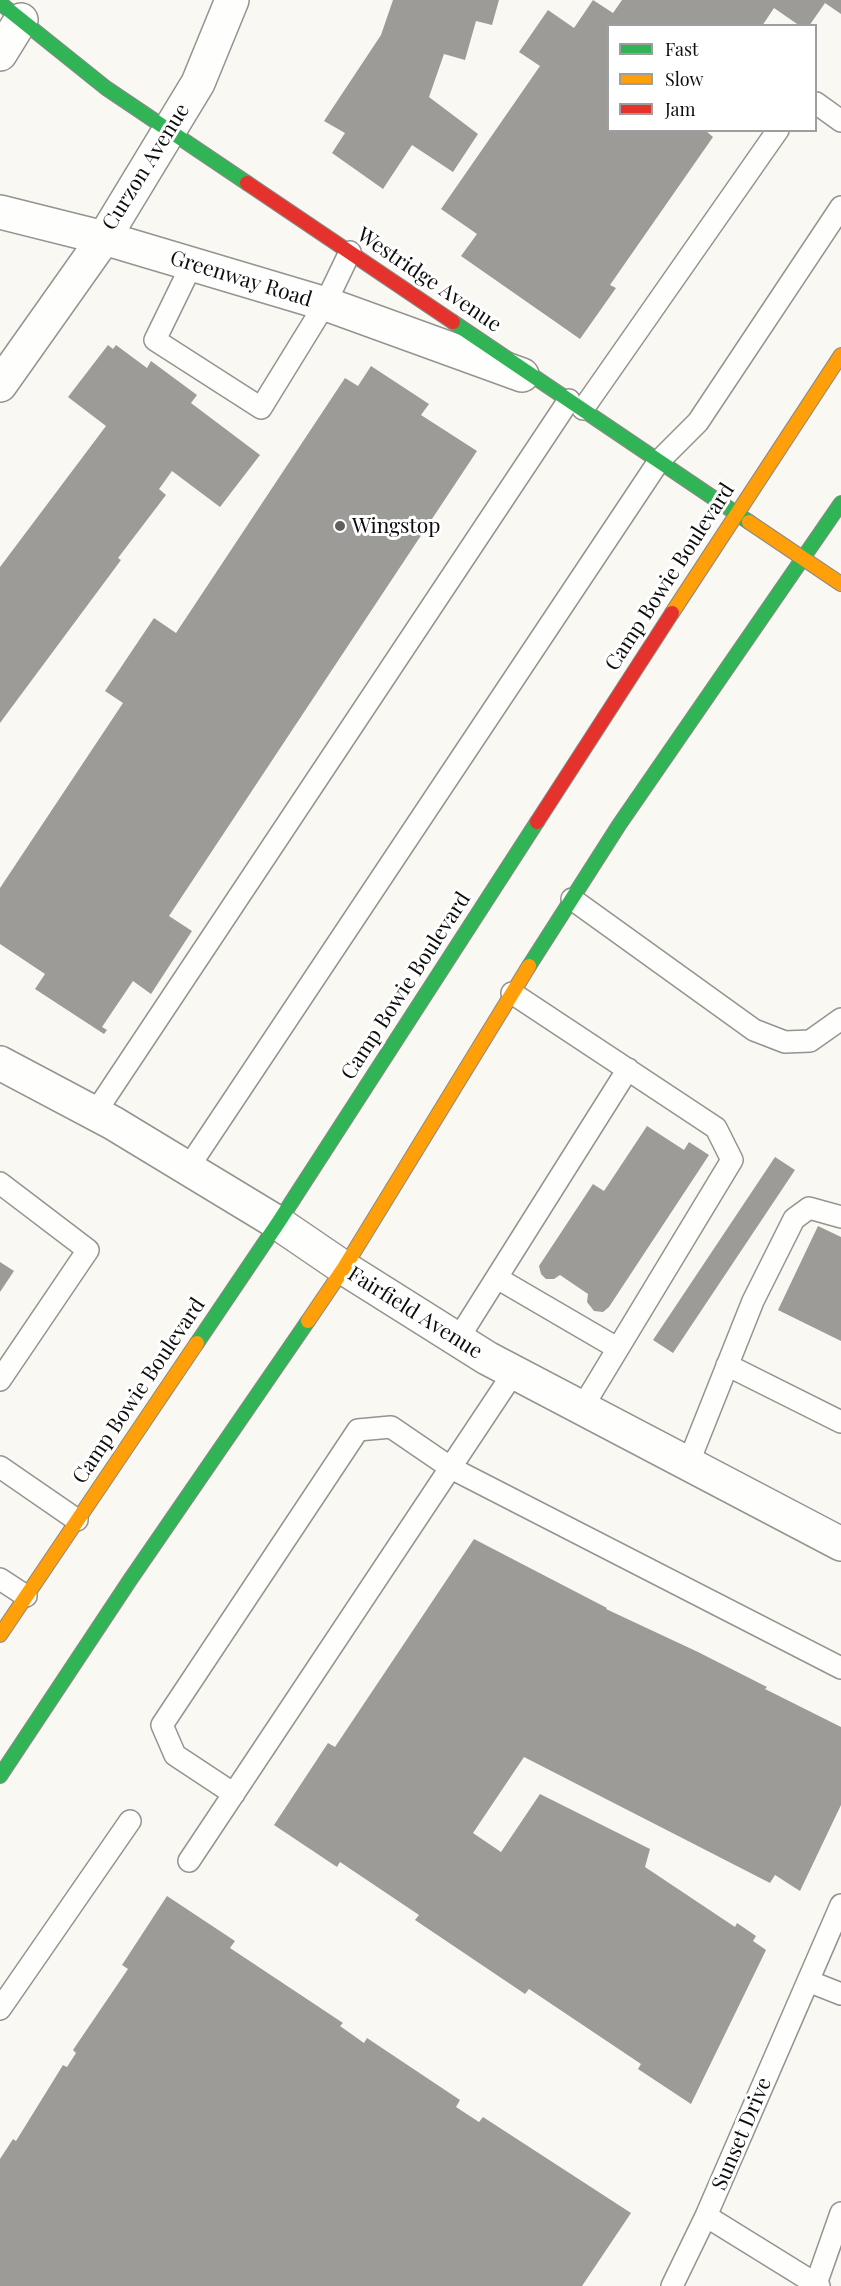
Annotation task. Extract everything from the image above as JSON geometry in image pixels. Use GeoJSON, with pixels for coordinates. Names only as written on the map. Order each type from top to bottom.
{"type":"FeatureCollection","features":[{"type":"Feature","properties":{"kind":"main road","name":"Westridge Avenue"},"geometry":{"type":"LineString","coordinates":[[10,12],[106,88],[841,584]]}},
{"type":"Feature","properties":{"kind":"main road","name":"Camp Bowie Boulevard"},"geometry":{"type":"LineString","coordinates":[[0,1635],[278,1222],[736,513],[841,355]]}},
{"type":"Feature","properties":{"kind":"main road"},"geometry":{"type":"LineString","coordinates":[[0,1776],[344,1268],[512,993],[619,825],[841,503]]}},
{"type":"Feature","properties":{"kind":"street","name":"Curzon Avenue"},"geometry":{"type":"LineString","coordinates":[[0,212],[104,238],[198,83],[232,0]]}},
{"type":"Feature","properties":{"kind":"street"},"geometry":{"type":"LineString","coordinates":[[0,54],[10,12]]}},
{"type":"Feature","properties":{"kind":"street"},"geometry":{"type":"LineString","coordinates":[[0,385],[104,238]]}},
{"type":"Feature","properties":{"kind":"street","name":"Greenway Road"},"geometry":{"type":"LineString","coordinates":[[104,238],[325,304],[566,398]]}},
{"type":"Feature","properties":{"kind":"street","name":"Fairfield Avenue"},"geometry":{"type":"LineString","coordinates":[[0,1063],[95,1113],[278,1222],[344,1268],[514,1372],[841,1544]]}},
{"type":"Feature","properties":{"kind":"lane"},"geometry":{"type":"LineString","coordinates":[[817,105],[841,121]]}},
{"type":"Feature","properties":{"kind":"lane"},"geometry":{"type":"LineString","coordinates":[[95,1113],[566,398],[776,132]]}},
{"type":"Feature","properties":{"kind":"lane"},"geometry":{"type":"LineString","coordinates":[[188,1168],[659,461],[698,422],[841,207]]}},
{"type":"Feature","properties":{"kind":"lane"},"geometry":{"type":"LineString","coordinates":[[192,264],[155,340],[261,408],[325,304],[350,252]]}},
{"type":"Feature","properties":{"kind":"lane"},"geometry":{"type":"LineString","coordinates":[[572,899],[754,1030],[784,1042],[810,1041],[841,1019]]}},
{"type":"Feature","properties":{"kind":"lane"},"geometry":{"type":"LineString","coordinates":[[512,993],[716,1128],[732,1160],[582,1408]]}},
{"type":"Feature","properties":{"kind":"lane"},"geometry":{"type":"LineString","coordinates":[[458,1339],[628,1069]]}},
{"type":"Feature","properties":{"kind":"lane"},"geometry":{"type":"LineString","coordinates":[[0,1182],[88,1250],[0,1380]]}},
{"type":"Feature","properties":{"kind":"lane"},"geometry":{"type":"LineString","coordinates":[[688,1464],[753,1301],[794,1219],[809,1208],[841,1217]]}},
{"type":"Feature","properties":{"kind":"lane"},"geometry":{"type":"LineString","coordinates":[[497,1278],[617,1348]]}},
{"type":"Feature","properties":{"kind":"lane"},"geometry":{"type":"LineString","coordinates":[[727,1365],[841,1422]]}},
{"type":"Feature","properties":{"kind":"lane"},"geometry":{"type":"LineString","coordinates":[[189,1861],[514,1372]]}},
{"type":"Feature","properties":{"kind":"lane"},"geometry":{"type":"LineString","coordinates":[[234,1794],[175,1755],[162,1725],[358,1430],[391,1427],[451,1468],[841,1668]]}},
{"type":"Feature","properties":{"kind":"lane"},"geometry":{"type":"LineString","coordinates":[[0,1467],[77,1520]]}},
{"type":"Feature","properties":{"kind":"lane"},"geometry":{"type":"LineString","coordinates":[[0,1579],[26,1596]]}},
{"type":"Feature","properties":{"kind":"lane"},"geometry":{"type":"LineString","coordinates":[[0,2009],[130,1821]]}},
{"type":"Feature","properties":{"kind":"lane","name":"Sunset Drive"},"geometry":{"type":"LineString","coordinates":[[672,2286],[706,2217],[841,1905]]}},
{"type":"Feature","properties":{"kind":"lane"},"geometry":{"type":"LineString","coordinates":[[808,1981],[841,1994]]}},
{"type":"Feature","properties":{"kind":"lane"},"geometry":{"type":"LineString","coordinates":[[706,2217],[817,2285],[841,2213]]}},
{"type":"Feature","properties":{"kind":"building"},"geometry":{"type":"Polygon","coordinates":[[[393,0],[499,0],[492,25],[476,21],[465,60],[444,54],[429,97],[478,134],[453,172],[412,145],[383,189],[332,153],[345,133],[324,121],[381,35],[393,0]]]}},
{"type":"Feature","properties":{"kind":"building"},"geometry":{"type":"Polygon","coordinates":[[[593,0],[613,13],[622,0],[841,0],[841,14],[825,3],[810,24],[797,24],[774,8],[763,24],[607,24],[607,132],[707,132],[713,137],[610,285],[616,288],[580,339],[461,256],[477,234],[441,209],[540,66],[519,52],[548,10],[574,28],[593,0]]]}},
{"type":"Feature","properties":{"kind":"building"},"geometry":{"type":"Polygon","coordinates":[[[108,345],[113,349],[116,345],[147,368],[151,361],[197,395],[191,403],[260,455],[220,507],[172,471],[159,489],[166,495],[118,558],[121,560],[0,723],[0,567],[106,426],[68,397],[108,345]]]}},
{"type":"Feature","properties":{"kind":"building"},"geometry":{"type":"Polygon","coordinates":[[[371,366],[429,404],[421,415],[477,451],[169,916],[192,931],[151,994],[133,981],[102,1027],[107,1030],[104,1034],[35,989],[45,974],[0,944],[0,888],[123,703],[105,691],[154,618],[176,633],[345,378],[358,386],[371,366]]]}},
{"type":"Feature","properties":{"kind":"building"},"geometry":{"type":"Polygon","coordinates":[[[647,1126],[684,1150],[689,1142],[709,1155],[609,1307],[603,1312],[594,1311],[587,1302],[588,1294],[560,1275],[554,1279],[546,1279],[541,1274],[539,1266],[593,1184],[604,1191],[647,1126]]]}},
{"type":"Feature","properties":{"kind":"building"},"geometry":{"type":"Polygon","coordinates":[[[775,1157],[795,1170],[673,1353],[653,1340],[775,1157]]]}},
{"type":"Feature","properties":{"kind":"building"},"geometry":{"type":"Polygon","coordinates":[[[818,1226],[841,1237],[841,1341],[778,1310],[818,1226]]]}},
{"type":"Feature","properties":{"kind":"building"},"geometry":{"type":"Polygon","coordinates":[[[0,1262],[14,1271],[0,1292],[0,1262]]]}},
{"type":"Feature","properties":{"kind":"building"},"geometry":{"type":"Polygon","coordinates":[[[474,1539],[606,1609],[698,1652],[841,1727],[841,1805],[800,1891],[775,1875],[770,1883],[524,1757],[473,1833],[501,1852],[540,1794],[650,1849],[645,1867],[735,1927],[737,1923],[756,1936],[753,1941],[766,1950],[691,2104],[638,2069],[641,2064],[529,1989],[525,1994],[415,1920],[419,1915],[340,1862],[337,1867],[274,1825],[328,1743],[335,1747],[474,1539]]]}},
{"type":"Feature","properties":{"kind":"building"},"geometry":{"type":"Polygon","coordinates":[[[167,1896],[235,1941],[230,1948],[343,2023],[340,2026],[364,2043],[367,2038],[460,2100],[456,2107],[479,2122],[483,2117],[631,2213],[582,2286],[0,2286],[0,2159],[13,2139],[16,2141],[63,2065],[67,2067],[76,2053],[73,2050],[128,1969],[122,1965],[167,1896]]]}},
{"type":"Feature","properties":{"kind":"traffic: fast"},"geometry":{"type":"LineString","coordinates":[[0,3],[106,88],[247,183]]}},
{"type":"Feature","properties":{"kind":"traffic: fast"},"geometry":{"type":"LineString","coordinates":[[453,322],[749,522]]}},
{"type":"Feature","properties":{"kind":"traffic: fast"},"geometry":{"type":"LineString","coordinates":[[529,966],[619,825],[841,503]]}},
{"type":"Feature","properties":{"kind":"traffic: fast"},"geometry":{"type":"LineString","coordinates":[[197,1343],[278,1223],[537,822]]}},
{"type":"Feature","properties":{"kind":"traffic: fast"},"geometry":{"type":"LineString","coordinates":[[0,1776],[130,1580],[308,1321]]}},
{"type":"Feature","properties":{"kind":"traffic: slow"},"geometry":{"type":"LineString","coordinates":[[672,613],[841,355]]}},
{"type":"Feature","properties":{"kind":"traffic: slow"},"geometry":{"type":"LineString","coordinates":[[749,522],[841,584]]}},
{"type":"Feature","properties":{"kind":"traffic: slow"},"geometry":{"type":"LineString","coordinates":[[308,1321],[344,1268],[529,966]]}},
{"type":"Feature","properties":{"kind":"traffic: slow"},"geometry":{"type":"LineString","coordinates":[[0,1635],[197,1343]]}},
{"type":"Feature","properties":{"kind":"traffic: jam"},"geometry":{"type":"LineString","coordinates":[[247,183],[453,322]]}},
{"type":"Feature","properties":{"kind":"traffic: jam"},"geometry":{"type":"LineString","coordinates":[[537,822],[672,613]]}},
{"type":"Feature","properties":{"kind":"place","name":"Wingstop"},"geometry":{"type":"Point","coordinates":[340,526]}}]}
